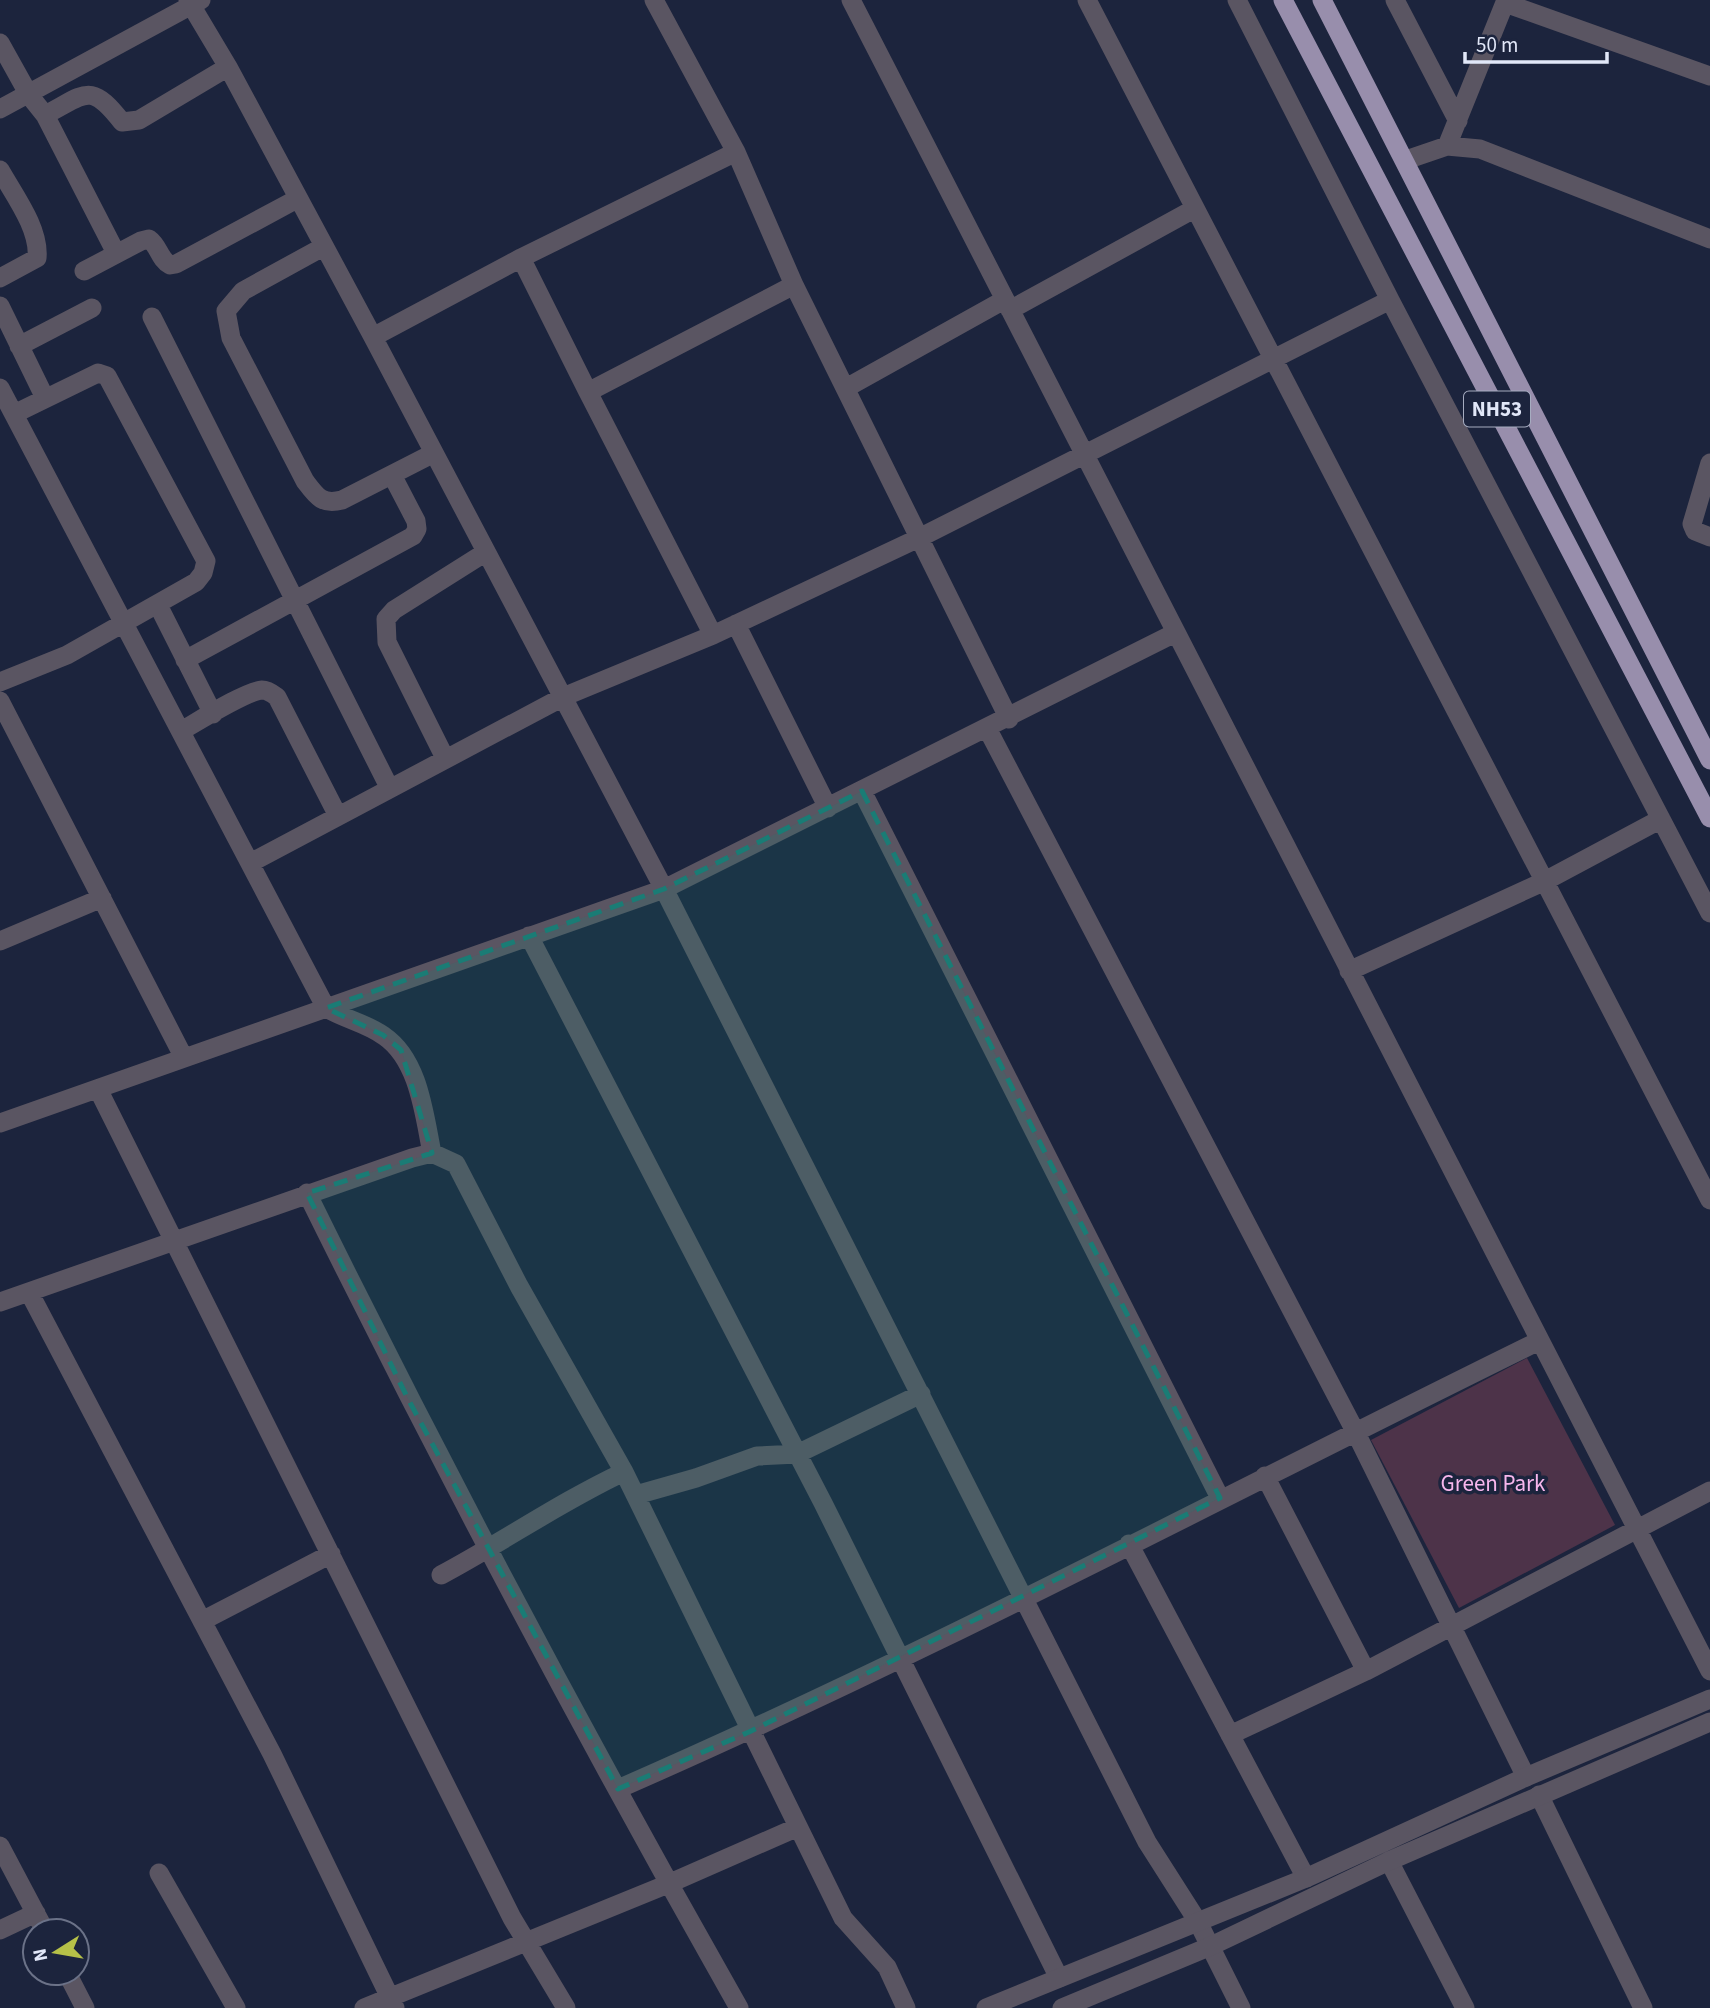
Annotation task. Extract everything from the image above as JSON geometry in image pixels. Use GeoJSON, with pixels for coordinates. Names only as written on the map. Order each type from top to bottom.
{"type":"FeatureCollection","features":[{"type":"Feature","properties":{"kind":"highway","name":"NH53"},"geometry":{"type":"LineString","coordinates":[[1283,0],[1710,818]]}},
{"type":"Feature","properties":{"kind":"highway","name":"NH53"},"geometry":{"type":"LineString","coordinates":[[1322,0],[1710,760]]}},
{"type":"Feature","properties":{"kind":"street"},"geometry":{"type":"LineString","coordinates":[[654,0],[736,152],[794,285],[1009,719]]}},
{"type":"Feature","properties":{"kind":"street"},"geometry":{"type":"LineString","coordinates":[[851,0],[1710,1671]]}},
{"type":"Feature","properties":{"kind":"street"},"geometry":{"type":"LineString","coordinates":[[1087,0],[1710,1200]]}},
{"type":"Feature","properties":{"kind":"street"},"geometry":{"type":"LineString","coordinates":[[1237,0],[1390,300],[1710,913]]}},
{"type":"Feature","properties":{"kind":"street"},"geometry":{"type":"LineString","coordinates":[[1395,0],[1458,121]]}},
{"type":"Feature","properties":{"kind":"street"},"geometry":{"type":"LineString","coordinates":[[0,109],[193,2],[664,888],[1147,1842],[1198,1922],[1241,2008]]}},
{"type":"Feature","properties":{"kind":"street"},"geometry":{"type":"LineString","coordinates":[[1447,146],[1505,2],[1710,76]]}},
{"type":"Feature","properties":{"kind":"street"},"geometry":{"type":"LineString","coordinates":[[0,43],[29,95],[45,115],[116,253]]}},
{"type":"Feature","properties":{"kind":"street"},"geometry":{"type":"LineString","coordinates":[[45,115],[84,95],[95,94],[104,98],[122,122],[130,123],[228,67]]}},
{"type":"Feature","properties":{"kind":"street"},"geometry":{"type":"LineString","coordinates":[[1406,160],[1447,146],[1480,149],[1710,239]]}},
{"type":"Feature","properties":{"kind":"street"},"geometry":{"type":"LineString","coordinates":[[373,337],[521,258],[736,152]]}},
{"type":"Feature","properties":{"kind":"street"},"geometry":{"type":"LineString","coordinates":[[0,170],[34,233],[38,250],[37,258],[0,278]]}},
{"type":"Feature","properties":{"kind":"street"},"geometry":{"type":"LineString","coordinates":[[83,271],[149,239],[170,265],[297,199]]}},
{"type":"Feature","properties":{"kind":"street"},"geometry":{"type":"LineString","coordinates":[[846,388],[1194,209]]}},
{"type":"Feature","properties":{"kind":"street"},"geometry":{"type":"LineString","coordinates":[[323,247],[243,291],[226,311],[227,324],[299,470],[318,499],[330,503],[342,500],[434,453]]}},
{"type":"Feature","properties":{"kind":"street"},"geometry":{"type":"LineString","coordinates":[[521,258],[713,635]]}},
{"type":"Feature","properties":{"kind":"street"},"geometry":{"type":"LineString","coordinates":[[589,392],[794,285]]}},
{"type":"Feature","properties":{"kind":"street"},"geometry":{"type":"LineString","coordinates":[[250,863],[563,697],[713,635],[921,537],[1390,300]]}},
{"type":"Feature","properties":{"kind":"street"},"geometry":{"type":"LineString","coordinates":[[0,306],[45,398]]}},
{"type":"Feature","properties":{"kind":"street"},"geometry":{"type":"LineString","coordinates":[[19,346],[92,308]]}},
{"type":"Feature","properties":{"kind":"street"},"geometry":{"type":"LineString","coordinates":[[152,317],[389,787]]}},
{"type":"Feature","properties":{"kind":"street"},"geometry":{"type":"LineString","coordinates":[[0,682],[67,655],[197,582],[206,561],[107,376],[97,373],[14,414]]}},
{"type":"Feature","properties":{"kind":"street"},"geometry":{"type":"LineString","coordinates":[[0,388],[326,1008],[383,1035],[401,1050],[413,1074],[432,1153]]}},
{"type":"Feature","properties":{"kind":"street"},"geometry":{"type":"LineString","coordinates":[[1710,463],[1692,524],[1695,531],[1710,537]]}},
{"type":"Feature","properties":{"kind":"street"},"geometry":{"type":"LineString","coordinates":[[185,660],[413,536],[417,529],[416,521],[392,475]]}},
{"type":"Feature","properties":{"kind":"street"},"geometry":{"type":"LineString","coordinates":[[445,758],[387,642],[386,619],[394,610],[486,552]]}},
{"type":"Feature","properties":{"kind":"street"},"geometry":{"type":"LineString","coordinates":[[158,604],[213,714]]}},
{"type":"Feature","properties":{"kind":"street"},"geometry":{"type":"LineString","coordinates":[[736,624],[828,808]]}},
{"type":"Feature","properties":{"kind":"street"},"geometry":{"type":"LineString","coordinates":[[0,1123],[664,888],[988,730],[1175,634]]}},
{"type":"Feature","properties":{"kind":"street"},"geometry":{"type":"LineString","coordinates":[[181,731],[261,690],[277,697],[338,816]]}},
{"type":"Feature","properties":{"kind":"street"},"geometry":{"type":"LineString","coordinates":[[0,701],[184,1058]]}},
{"type":"Feature","properties":{"kind":"street"},"geometry":{"type":"LineString","coordinates":[[988,730],[1355,1431],[1527,1777]]}},
{"type":"Feature","properties":{"kind":"street"},"geometry":{"type":"LineString","coordinates":[[862,791],[1220,1498]]}},
{"type":"Feature","properties":{"kind":"street"},"geometry":{"type":"LineString","coordinates":[[1349,971],[1545,881],[1661,819]]}},
{"type":"Feature","properties":{"kind":"street"},"geometry":{"type":"LineString","coordinates":[[0,941],[102,898]]}},
{"type":"Feature","properties":{"kind":"street"},"geometry":{"type":"LineString","coordinates":[[529,936],[797,1454],[1059,1978]]}},
{"type":"Feature","properties":{"kind":"street"},"geometry":{"type":"LineString","coordinates":[[98,1089],[525,1941],[566,2008]]}},
{"type":"Feature","properties":{"kind":"street"},"geometry":{"type":"LineString","coordinates":[[0,1301],[307,1193],[432,1153],[456,1164],[519,1286],[636,1495],[749,1732],[843,1918],[887,1966],[906,2008]]}},
{"type":"Feature","properties":{"kind":"street"},"geometry":{"type":"LineString","coordinates":[[307,1193],[407,1397],[668,1884],[738,2008]]}},
{"type":"Feature","properties":{"kind":"street"},"geometry":{"type":"LineString","coordinates":[[29,1292],[272,1754],[392,2002]]}},
{"type":"Feature","properties":{"kind":"street"},"geometry":{"type":"LineString","coordinates":[[618,1789],[749,1732],[900,1659],[1539,1340]]}},
{"type":"Feature","properties":{"kind":"street"},"geometry":{"type":"LineString","coordinates":[[636,1495],[757,1456],[797,1454],[921,1394]]}},
{"type":"Feature","properties":{"kind":"street"},"geometry":{"type":"LineString","coordinates":[[441,1575],[489,1550],[572,1496],[624,1472]]}},
{"type":"Feature","properties":{"kind":"street"},"geometry":{"type":"LineString","coordinates":[[1265,1476],[1366,1671]]}},
{"type":"Feature","properties":{"kind":"street"},"geometry":{"type":"LineString","coordinates":[[1230,1735],[1366,1671],[1710,1491]]}},
{"type":"Feature","properties":{"kind":"street"},"geometry":{"type":"LineString","coordinates":[[1129,1544],[1306,1878]]}},
{"type":"Feature","properties":{"kind":"street"},"geometry":{"type":"LineString","coordinates":[[202,1621],[331,1554]]}},
{"type":"Feature","properties":{"kind":"street"},"geometry":{"type":"LineString","coordinates":[[986,2008],[1306,1878],[1527,1777],[1710,1699]]}},
{"type":"Feature","properties":{"kind":"street"},"geometry":{"type":"LineString","coordinates":[[1062,2008],[1211,1946],[1389,1861],[1710,1722]]}},
{"type":"Feature","properties":{"kind":"street"},"geometry":{"type":"LineString","coordinates":[[1539,1795],[1643,2008]]}},
{"type":"Feature","properties":{"kind":"street"},"geometry":{"type":"LineString","coordinates":[[364,2008],[392,2002],[525,1941],[668,1884],[798,1827]]}},
{"type":"Feature","properties":{"kind":"street"},"geometry":{"type":"LineString","coordinates":[[0,1846],[38,1917]]}},
{"type":"Feature","properties":{"kind":"street"},"geometry":{"type":"LineString","coordinates":[[1389,1861],[1465,2008]]}},
{"type":"Feature","properties":{"kind":"street"},"geometry":{"type":"LineString","coordinates":[[159,1873],[236,2008]]}},
{"type":"Feature","properties":{"kind":"street"},"geometry":{"type":"LineString","coordinates":[[0,1930],[36,1913]]}},
{"type":"Feature","properties":{"kind":"street"},"geometry":{"type":"LineString","coordinates":[[73,1987],[81,2007]]}},
{"type":"Feature","properties":{"kind":"highlighted area"},"geometry":{"type":"Polygon","coordinates":[[[862,791],[1220,1498],[749,1732],[618,1789],[407,1397],[307,1193],[432,1153],[401,1050],[383,1035],[326,1008],[664,889],[862,791]]]}},
{"type":"Feature","properties":{"kind":"green space","name":"Green Park"},"geometry":{"type":"Polygon","coordinates":[[[1527,1358],[1615,1525],[1459,1608],[1371,1440],[1527,1358]]]}}]}
